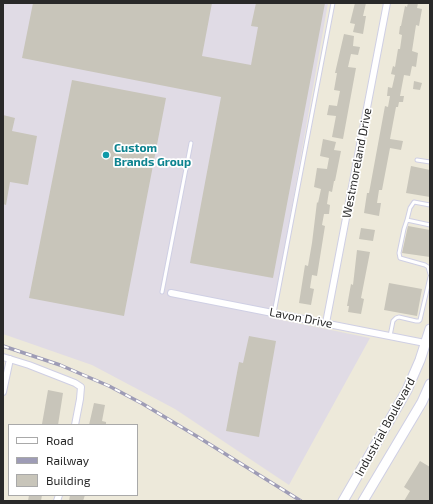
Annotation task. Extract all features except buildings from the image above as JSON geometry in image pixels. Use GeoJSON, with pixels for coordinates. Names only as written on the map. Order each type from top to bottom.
{"type":"FeatureCollection","features":[{"type":"Feature","properties":{"kind":"main road","name":"Industrial Boulevard"},"geometry":{"type":"LineString","coordinates":[[343,501],[407,390],[428,343],[430,329]]}},
{"type":"Feature","properties":{"kind":"main road","name":"Industrial Boulevard"},"geometry":{"type":"LineString","coordinates":[[363,501],[422,402],[430,384]]}},
{"type":"Feature","properties":{"kind":"street","name":"Westmoreland Drive"},"geometry":{"type":"LineString","coordinates":[[326,323],[387,3]]}},
{"type":"Feature","properties":{"kind":"street","name":"Lavon Drive"},"geometry":{"type":"LineString","coordinates":[[171,293],[428,343]]}},
{"type":"Feature","properties":{"kind":"street"},"geometry":{"type":"LineString","coordinates":[[3,357],[75,383],[81,388],[75,424]]}},
{"type":"Feature","properties":{"kind":"street"},"geometry":{"type":"LineString","coordinates":[[3,392],[10,359]]}},
{"type":"Feature","properties":{"kind":"lane"},"geometry":{"type":"LineString","coordinates":[[274,313],[333,3]]}},
{"type":"Feature","properties":{"kind":"lane"},"geometry":{"type":"LineString","coordinates":[[162,292],[191,143]]}},
{"type":"Feature","properties":{"kind":"lane"},"geometry":{"type":"LineString","coordinates":[[417,160],[430,162]]}},
{"type":"Feature","properties":{"kind":"lane"},"geometry":{"type":"LineString","coordinates":[[430,205],[414,202],[410,208],[399,253],[400,258],[428,267],[430,274]]}},
{"type":"Feature","properties":{"kind":"lane"},"geometry":{"type":"LineString","coordinates":[[408,220],[430,224]]}},
{"type":"Feature","properties":{"kind":"lane"},"geometry":{"type":"LineString","coordinates":[[390,336],[394,320],[396,318],[399,317],[419,322],[430,277]]}},
{"type":"Feature","properties":{"kind":"shaded area"},"geometry":{"type":"Polygon","coordinates":[[[3,3],[328,3],[272,318],[370,338],[289,485],[175,409],[92,365],[3,334],[3,3]]]}},
{"type":"Feature","properties":{"kind":"railway"},"geometry":{"type":"LineString","coordinates":[[3,346],[60,365],[109,386],[143,404],[301,501]]}},
{"type":"Feature","properties":{"kind":"place","name":"Custom Brands Group"},"geometry":{"type":"Point","coordinates":[106,155]}}]}
